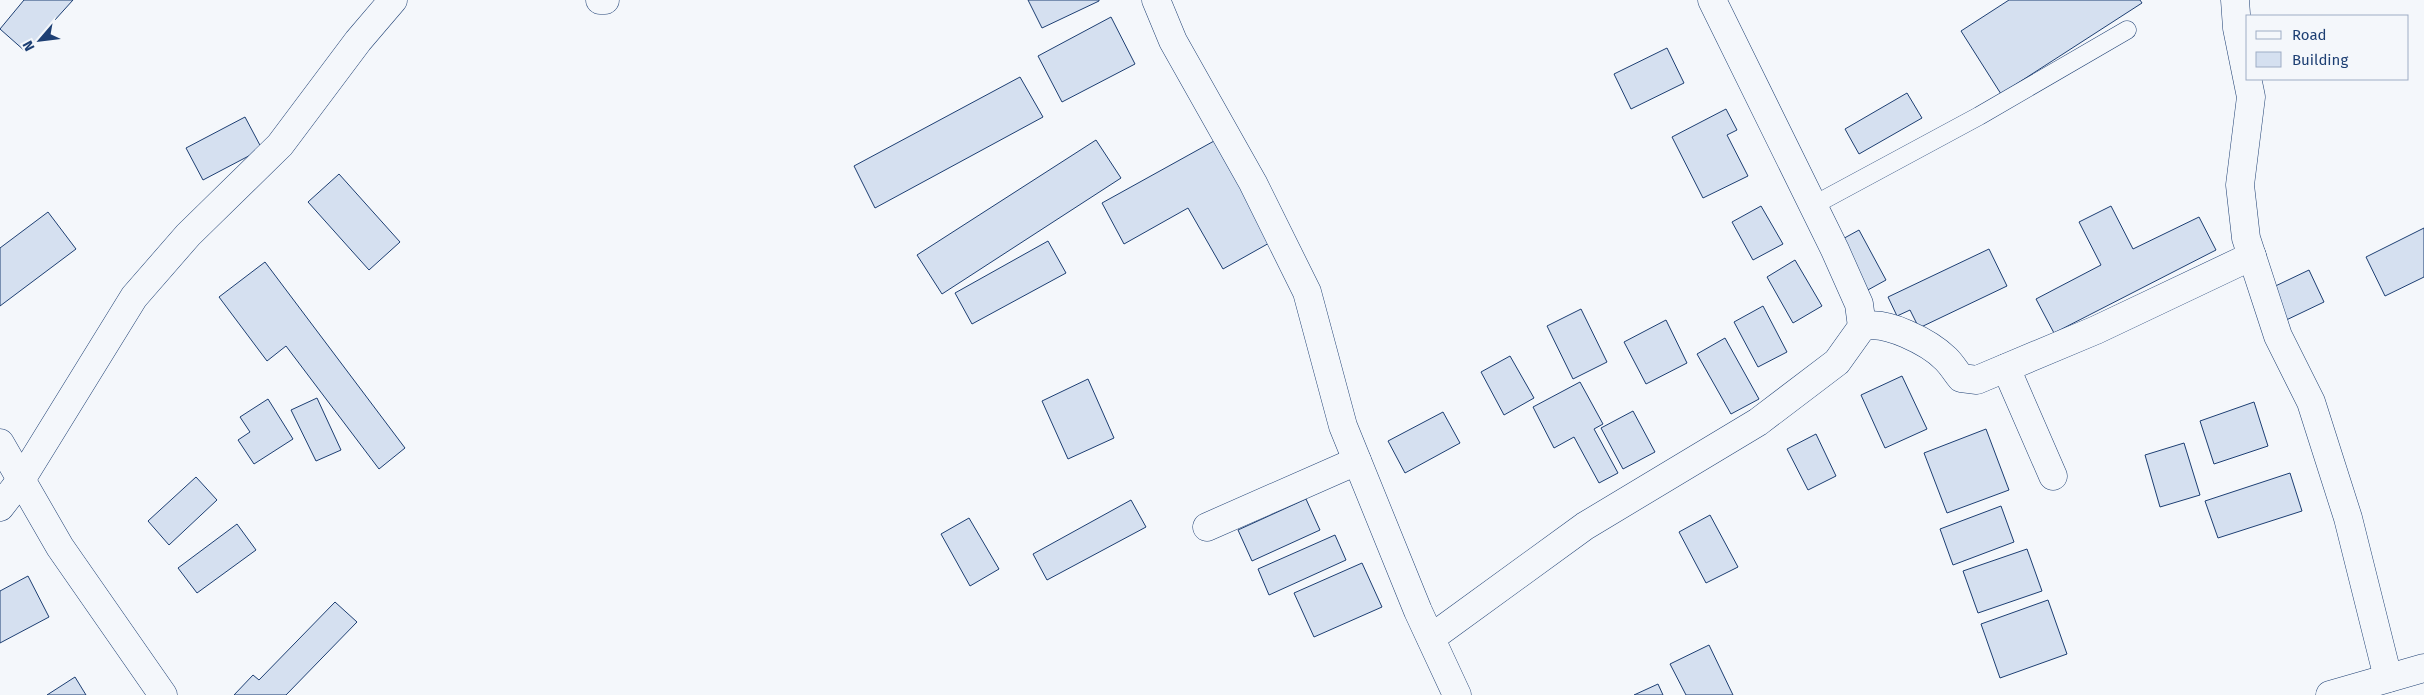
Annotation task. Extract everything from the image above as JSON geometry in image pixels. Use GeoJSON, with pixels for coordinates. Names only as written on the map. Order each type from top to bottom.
{"type":"FeatureCollection","features":[{"type":"Feature","properties":{"kind":"street"},"geometry":{"type":"LineString","coordinates":[[0,507],[21,480],[134,297],[188,234],[280,145],[358,41],[393,0]]}},
{"type":"Feature","properties":{"kind":"street"},"geometry":{"type":"LineString","coordinates":[[600,0],[605,0]]}},
{"type":"Feature","properties":{"kind":"street"},"geometry":{"type":"LineString","coordinates":[[1156,0],[1173,41],[1253,183],[1307,292],[1343,426],[1356,461],[1457,695]]}},
{"type":"Feature","properties":{"kind":"street"},"geometry":{"type":"LineString","coordinates":[[1712,0],[1814,206],[1859,304],[1862,327]]}},
{"type":"Feature","properties":{"kind":"street"},"geometry":{"type":"LineString","coordinates":[[2236,0],[2236,28],[2246,74]]}},
{"type":"Feature","properties":{"kind":"street"},"geometry":{"type":"LineString","coordinates":[[2247,80],[2251,97],[2240,185],[2246,238],[2278,336],[2311,402],[2348,518],[2388,678]]}},
{"type":"Feature","properties":{"kind":"street"},"geometry":{"type":"LineString","coordinates":[[1431,638],[1585,526],[1758,422],[1837,362],[1862,327],[1870,324],[1879,325],[1915,338],[1946,359],[1961,378],[1977,380],[2096,330],[2252,256]]}},
{"type":"Feature","properties":{"kind":"street"},"geometry":{"type":"LineString","coordinates":[[2006,368],[2053,476]]}},
{"type":"Feature","properties":{"kind":"street"},"geometry":{"type":"LineString","coordinates":[[0,443],[60,547],[163,695]]}},
{"type":"Feature","properties":{"kind":"street"},"geometry":{"type":"LineString","coordinates":[[1207,527],[1356,461]]}},
{"type":"Feature","properties":{"kind":"street"},"geometry":{"type":"LineString","coordinates":[[2330,695],[2424,668]]}},
{"type":"Feature","properties":{"kind":"lane"},"geometry":{"type":"LineString","coordinates":[[1814,206],[1979,116],[2127,30]]}},
{"type":"Feature","properties":{"kind":"building"},"geometry":{"type":"Polygon","coordinates":[[[24,0],[73,0],[26,52],[0,29],[24,0]]]}},
{"type":"Feature","properties":{"kind":"building"},"geometry":{"type":"Polygon","coordinates":[[[1028,0],[1099,0],[1099,1],[1042,28],[1028,0]]]}},
{"type":"Feature","properties":{"kind":"building"},"geometry":{"type":"Polygon","coordinates":[[[2009,0],[2140,0],[2142,3],[2001,94],[1961,31],[2009,0]]]}},
{"type":"Feature","properties":{"kind":"building"},"geometry":{"type":"Polygon","coordinates":[[[1111,17],[1135,64],[1062,102],[1038,56],[1111,17]]]}},
{"type":"Feature","properties":{"kind":"building"},"geometry":{"type":"Polygon","coordinates":[[[1667,48],[1684,83],[1631,109],[1614,74],[1667,48]]]}},
{"type":"Feature","properties":{"kind":"building"},"geometry":{"type":"Polygon","coordinates":[[[1020,77],[1043,117],[875,208],[854,166],[1020,77]]]}},
{"type":"Feature","properties":{"kind":"building"},"geometry":{"type":"Polygon","coordinates":[[[1907,93],[1922,118],[1859,154],[1845,129],[1907,93]]]}},
{"type":"Feature","properties":{"kind":"building"},"geometry":{"type":"Polygon","coordinates":[[[1726,109],[1737,130],[1727,135],[1748,176],[1703,198],[1672,137],[1726,109]]]}},
{"type":"Feature","properties":{"kind":"building"},"geometry":{"type":"Polygon","coordinates":[[[245,117],[262,149],[203,180],[186,148],[245,117]]]}},
{"type":"Feature","properties":{"kind":"building"},"geometry":{"type":"Polygon","coordinates":[[[1096,140],[1121,178],[942,294],[917,255],[1096,140]]]}},
{"type":"Feature","properties":{"kind":"building"},"geometry":{"type":"Polygon","coordinates":[[[1214,141],[1271,242],[1223,269],[1188,208],[1124,244],[1102,203],[1214,141]]]}},
{"type":"Feature","properties":{"kind":"building"},"geometry":{"type":"Polygon","coordinates":[[[339,174],[400,242],[369,270],[308,202],[339,174]]]}},
{"type":"Feature","properties":{"kind":"building"},"geometry":{"type":"Polygon","coordinates":[[[1761,206],[1783,244],[1753,260],[1732,222],[1761,206]]]}},
{"type":"Feature","properties":{"kind":"building"},"geometry":{"type":"Polygon","coordinates":[[[2111,206],[2133,249],[2199,217],[2216,250],[2054,333],[2036,299],[2101,265],[2079,222],[2111,206]]]}},
{"type":"Feature","properties":{"kind":"building"},"geometry":{"type":"Polygon","coordinates":[[[48,212],[76,249],[0,306],[0,248],[48,212]]]}},
{"type":"Feature","properties":{"kind":"building"},"geometry":{"type":"Polygon","coordinates":[[[2424,228],[2424,277],[2385,296],[2366,257],[2424,228]]]}},
{"type":"Feature","properties":{"kind":"building"},"geometry":{"type":"Polygon","coordinates":[[[1859,230],[1886,280],[1866,291],[1839,241],[1859,230]]]}},
{"type":"Feature","properties":{"kind":"building"},"geometry":{"type":"Polygon","coordinates":[[[1048,241],[1066,273],[972,324],[955,293],[1048,241]]]}},
{"type":"Feature","properties":{"kind":"building"},"geometry":{"type":"Polygon","coordinates":[[[1989,249],[2007,286],[1919,328],[1910,310],[1897,316],[1888,297],[1989,249]]]}},
{"type":"Feature","properties":{"kind":"building"},"geometry":{"type":"Polygon","coordinates":[[[1795,260],[1822,306],[1793,323],[1767,277],[1795,260]]]}},
{"type":"Feature","properties":{"kind":"building"},"geometry":{"type":"Polygon","coordinates":[[[265,262],[405,448],[379,469],[286,346],[267,361],[219,297],[265,262]]]}},
{"type":"Feature","properties":{"kind":"building"},"geometry":{"type":"Polygon","coordinates":[[[2309,270],[2324,302],[2280,323],[2265,291],[2309,270]]]}},
{"type":"Feature","properties":{"kind":"building"},"geometry":{"type":"Polygon","coordinates":[[[1763,306],[1787,352],[1758,367],[1734,322],[1763,306]]]}},
{"type":"Feature","properties":{"kind":"building"},"geometry":{"type":"Polygon","coordinates":[[[1581,309],[1607,362],[1573,379],[1547,326],[1581,309]]]}},
{"type":"Feature","properties":{"kind":"building"},"geometry":{"type":"Polygon","coordinates":[[[1666,320],[1687,363],[1646,384],[1624,342],[1666,320]]]}},
{"type":"Feature","properties":{"kind":"building"},"geometry":{"type":"Polygon","coordinates":[[[1725,338],[1759,399],[1731,414],[1697,354],[1725,338]]]}},
{"type":"Feature","properties":{"kind":"building"},"geometry":{"type":"Polygon","coordinates":[[[1510,356],[1534,398],[1504,415],[1481,372],[1510,356]]]}},
{"type":"Feature","properties":{"kind":"building"},"geometry":{"type":"Polygon","coordinates":[[[1902,376],[1927,429],[1885,448],[1861,395],[1902,376]]]}},
{"type":"Feature","properties":{"kind":"building"},"geometry":{"type":"Polygon","coordinates":[[[1088,379],[1114,438],[1068,459],[1042,401],[1088,379]]]}},
{"type":"Feature","properties":{"kind":"building"},"geometry":{"type":"Polygon","coordinates":[[[1580,382],[1603,424],[1594,429],[1618,473],[1599,483],[1574,437],[1554,448],[1533,407],[1580,382]]]}},
{"type":"Feature","properties":{"kind":"building"},"geometry":{"type":"Polygon","coordinates":[[[317,398],[341,450],[316,461],[291,410],[317,398]]]}},
{"type":"Feature","properties":{"kind":"building"},"geometry":{"type":"Polygon","coordinates":[[[268,399],[293,439],[254,464],[238,440],[250,432],[240,417],[268,399]]]}},
{"type":"Feature","properties":{"kind":"building"},"geometry":{"type":"Polygon","coordinates":[[[2254,402],[2268,446],[2214,464],[2200,421],[2254,402]]]}},
{"type":"Feature","properties":{"kind":"building"},"geometry":{"type":"Polygon","coordinates":[[[1633,411],[1655,452],[1623,469],[1601,428],[1633,411]]]}},
{"type":"Feature","properties":{"kind":"building"},"geometry":{"type":"Polygon","coordinates":[[[1443,412],[1460,443],[1405,473],[1388,441],[1443,412]]]}},
{"type":"Feature","properties":{"kind":"building"},"geometry":{"type":"Polygon","coordinates":[[[1986,429],[2009,490],[1947,513],[1924,453],[1986,429]]]}},
{"type":"Feature","properties":{"kind":"building"},"geometry":{"type":"Polygon","coordinates":[[[1816,434],[1836,476],[1808,490],[1787,449],[1816,434]]]}},
{"type":"Feature","properties":{"kind":"building"},"geometry":{"type":"Polygon","coordinates":[[[2184,443],[2200,495],[2160,507],[2145,455],[2184,443]]]}},
{"type":"Feature","properties":{"kind":"building"},"geometry":{"type":"Polygon","coordinates":[[[2290,473],[2302,511],[2218,538],[2205,501],[2290,473]]]}},
{"type":"Feature","properties":{"kind":"building"},"geometry":{"type":"Polygon","coordinates":[[[196,477],[217,500],[169,545],[148,521],[196,477]]]}},
{"type":"Feature","properties":{"kind":"building"},"geometry":{"type":"Polygon","coordinates":[[[1306,499],[1320,530],[1252,561],[1238,530],[1306,499]]]}},
{"type":"Feature","properties":{"kind":"building"},"geometry":{"type":"Polygon","coordinates":[[[1131,500],[1146,527],[1047,580],[1033,554],[1131,500]]]}},
{"type":"Feature","properties":{"kind":"building"},"geometry":{"type":"Polygon","coordinates":[[[2001,506],[2014,542],[1953,565],[1940,529],[2001,506]]]}},
{"type":"Feature","properties":{"kind":"building"},"geometry":{"type":"Polygon","coordinates":[[[1710,515],[1738,567],[1706,583],[1679,532],[1710,515]]]}},
{"type":"Feature","properties":{"kind":"building"},"geometry":{"type":"Polygon","coordinates":[[[969,518],[999,569],[970,586],[941,534],[969,518]]]}},
{"type":"Feature","properties":{"kind":"building"},"geometry":{"type":"Polygon","coordinates":[[[237,524],[256,550],[197,593],[178,568],[237,524]]]}},
{"type":"Feature","properties":{"kind":"building"},"geometry":{"type":"Polygon","coordinates":[[[1335,535],[1346,560],[1269,595],[1258,569],[1335,535]]]}},
{"type":"Feature","properties":{"kind":"building"},"geometry":{"type":"Polygon","coordinates":[[[2027,549],[2042,591],[1978,613],[1963,571],[2027,549]]]}},
{"type":"Feature","properties":{"kind":"building"},"geometry":{"type":"Polygon","coordinates":[[[1362,563],[1382,607],[1314,637],[1294,593],[1362,563]]]}},
{"type":"Feature","properties":{"kind":"building"},"geometry":{"type":"Polygon","coordinates":[[[28,576],[49,617],[0,643],[0,591],[28,576]]]}},
{"type":"Feature","properties":{"kind":"building"},"geometry":{"type":"Polygon","coordinates":[[[2048,600],[2067,654],[2000,678],[1981,624],[2048,600]]]}},
{"type":"Feature","properties":{"kind":"building"},"geometry":{"type":"Polygon","coordinates":[[[335,602],[357,622],[286,695],[234,695],[253,675],[259,680],[335,602]]]}},
{"type":"Feature","properties":{"kind":"building"},"geometry":{"type":"Polygon","coordinates":[[[1709,645],[1733,695],[1686,695],[1670,664],[1709,645]]]}},
{"type":"Feature","properties":{"kind":"building"},"geometry":{"type":"Polygon","coordinates":[[[75,677],[86,695],[47,695],[75,677]]]}},
{"type":"Feature","properties":{"kind":"building"},"geometry":{"type":"Polygon","coordinates":[[[1658,684],[1663,695],[1634,695],[1658,684]]]}}]}
